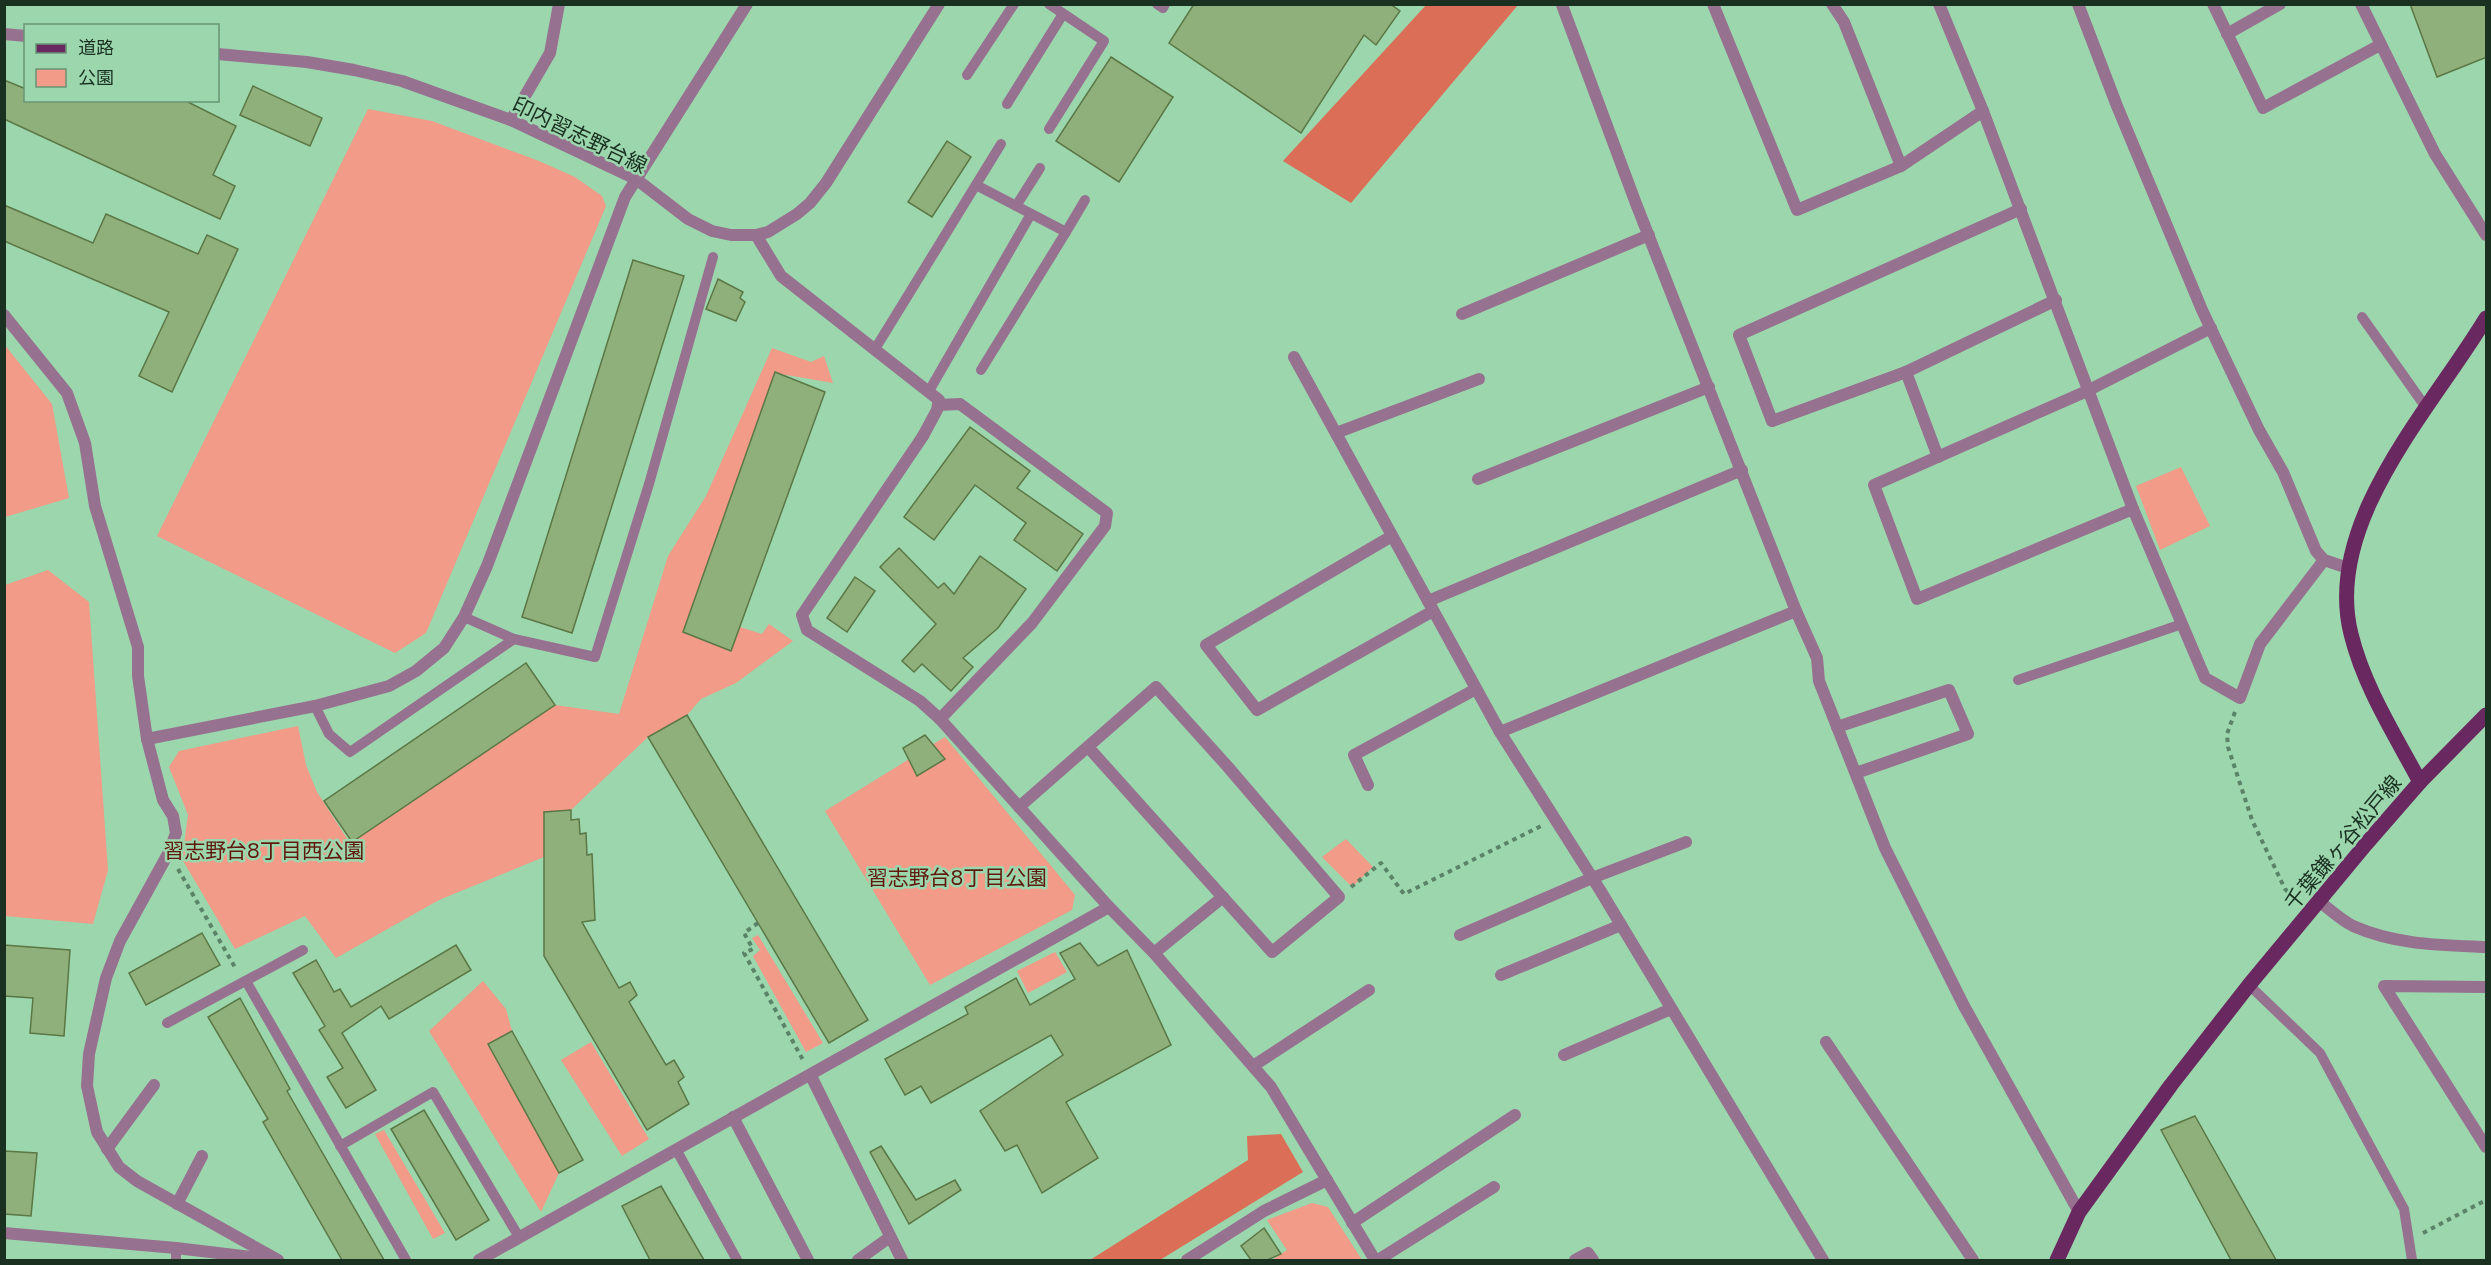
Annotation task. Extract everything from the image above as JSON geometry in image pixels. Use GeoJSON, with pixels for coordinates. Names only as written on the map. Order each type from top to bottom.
{"type":"FeatureCollection","features":[{"type":"Feature","properties":{"kind":"main road","name":"千葉鎌ヶ谷松戸線"},"geometry":{"type":"LineString","coordinates":[[2057,1260],[2079,1212],[2171,1085],[2249,985],[2420,782],[2378,703],[2359,660],[2350,633],[2346,601],[2348,568],[2356,533],[2374,494],[2487,318]]}},
{"type":"Feature","properties":{"kind":"main road"},"geometry":{"type":"LineString","coordinates":[[2420,782],[2487,715]]}},
{"type":"Feature","properties":{"kind":"street"},"geometry":{"type":"LineString","coordinates":[[511,120],[550,53],[559,4]]}},
{"type":"Feature","properties":{"kind":"street"},"geometry":{"type":"LineString","coordinates":[[147,739],[315,706],[389,686],[416,671],[444,648],[464,617],[487,566],[625,197],[747,4]]}},
{"type":"Feature","properties":{"kind":"street"},"geometry":{"type":"LineString","coordinates":[[939,4],[826,183],[797,214],[768,232],[756,235],[781,276],[939,400],[923,436],[802,615],[807,630],[920,701],[940,719],[1109,907],[1154,953],[1271,1087],[1376,1260],[1494,1187]]}},
{"type":"Feature","properties":{"kind":"street"},"geometry":{"type":"LineString","coordinates":[[1713,4],[1797,210],[1901,166],[1983,111]]}},
{"type":"Feature","properties":{"kind":"street"},"geometry":{"type":"LineString","coordinates":[[1832,4],[1844,22],[1901,166]]}},
{"type":"Feature","properties":{"kind":"street"},"geometry":{"type":"LineString","coordinates":[[1939,4],[2056,300],[2087,391],[2133,509],[2205,678],[2240,698],[2260,644],[2324,560]]}},
{"type":"Feature","properties":{"kind":"street"},"geometry":{"type":"LineString","coordinates":[[2078,4],[2117,106],[2211,328],[2259,429],[2283,472],[2316,551],[2324,560],[2348,568]]}},
{"type":"Feature","properties":{"kind":"street"},"geometry":{"type":"LineString","coordinates":[[2213,4],[2263,108],[2380,45]]}},
{"type":"Feature","properties":{"kind":"street"},"geometry":{"type":"LineString","coordinates":[[2227,33],[2280,4]]}},
{"type":"Feature","properties":{"kind":"street"},"geometry":{"type":"LineString","coordinates":[[2361,4],[2435,154],[2487,235]]}},
{"type":"Feature","properties":{"kind":"street"},"geometry":{"type":"LineString","coordinates":[[1562,5],[1649,235],[1796,611],[1817,658],[1819,681],[1885,848],[1964,1006],[2079,1212]]}},
{"type":"Feature","properties":{"kind":"street"},"geometry":{"type":"LineString","coordinates":[[4,34],[24,36]]}},
{"type":"Feature","properties":{"kind":"street","name":"印内習志野台線"},"geometry":{"type":"LineString","coordinates":[[219,54],[307,62],[402,81],[511,120],[636,179],[688,219],[712,231],[731,235],[756,235]]}},
{"type":"Feature","properties":{"kind":"street"},"geometry":{"type":"LineString","coordinates":[[2021,209],[1739,335],[1772,421],[1906,372],[2056,300]]}},
{"type":"Feature","properties":{"kind":"street"},"geometry":{"type":"LineString","coordinates":[[1462,314],[1649,235]]}},
{"type":"Feature","properties":{"kind":"street"},"geometry":{"type":"LineString","coordinates":[[4,315],[68,393],[85,443],[95,506],[138,647],[138,676],[147,739],[163,800],[173,816],[176,833],[148,894],[120,941],[106,978],[89,1054],[87,1086],[96,1132],[119,1167],[137,1181],[277,1260]]}},
{"type":"Feature","properties":{"kind":"street"},"geometry":{"type":"LineString","coordinates":[[2133,509],[1917,599],[1874,485],[2087,391],[2211,328]]}},
{"type":"Feature","properties":{"kind":"street"},"geometry":{"type":"LineString","coordinates":[[1294,357],[1500,732],[1593,878],[1823,1260]]}},
{"type":"Feature","properties":{"kind":"street"},"geometry":{"type":"LineString","coordinates":[[1906,372],[1938,457]]}},
{"type":"Feature","properties":{"kind":"street"},"geometry":{"type":"LineString","coordinates":[[1336,434],[1479,379]]}},
{"type":"Feature","properties":{"kind":"street"},"geometry":{"type":"LineString","coordinates":[[1478,479],[1709,387]]}},
{"type":"Feature","properties":{"kind":"street"},"geometry":{"type":"LineString","coordinates":[[938,405],[960,404],[1107,513],[1105,526],[1032,623],[940,719]]}},
{"type":"Feature","properties":{"kind":"street"},"geometry":{"type":"LineString","coordinates":[[1392,536],[1206,645],[1257,710],[1430,606],[1742,470]]}},
{"type":"Feature","properties":{"kind":"street"},"geometry":{"type":"LineString","coordinates":[[1500,732],[1796,611]]}},
{"type":"Feature","properties":{"kind":"street"},"geometry":{"type":"LineString","coordinates":[[1019,807],[1156,687],[1339,897],[1272,952],[1089,747]]}},
{"type":"Feature","properties":{"kind":"street"},"geometry":{"type":"LineString","coordinates":[[1368,785],[1354,755],[1476,689]]}},
{"type":"Feature","properties":{"kind":"street"},"geometry":{"type":"LineString","coordinates":[[1837,727],[1949,690],[1968,734],[1856,773]]}},
{"type":"Feature","properties":{"kind":"street"},"geometry":{"type":"LineString","coordinates":[[1460,935],[1593,878],[1686,842]]}},
{"type":"Feature","properties":{"kind":"street"},"geometry":{"type":"LineString","coordinates":[[1154,953],[1223,897]]}},
{"type":"Feature","properties":{"kind":"street"},"geometry":{"type":"LineString","coordinates":[[2319,901],[2351,925],[2388,938],[2419,944],[2487,947]]}},
{"type":"Feature","properties":{"kind":"street"},"geometry":{"type":"LineString","coordinates":[[479,1260],[1109,907]]}},
{"type":"Feature","properties":{"kind":"street"},"geometry":{"type":"LineString","coordinates":[[1501,975],[1621,925]]}},
{"type":"Feature","properties":{"kind":"street"},"geometry":{"type":"LineString","coordinates":[[2487,987],[2385,986],[2487,1147]]}},
{"type":"Feature","properties":{"kind":"street"},"geometry":{"type":"LineString","coordinates":[[1253,1066],[1369,990]]}},
{"type":"Feature","properties":{"kind":"street"},"geometry":{"type":"LineString","coordinates":[[1564,1055],[1671,1010]]}},
{"type":"Feature","properties":{"kind":"street"},"geometry":{"type":"LineString","coordinates":[[1826,1042],[1972,1260]]}},
{"type":"Feature","properties":{"kind":"street"},"geometry":{"type":"LineString","coordinates":[[811,1076],[902,1260]]}},
{"type":"Feature","properties":{"kind":"street"},"geometry":{"type":"LineString","coordinates":[[107,1149],[154,1085]]}},
{"type":"Feature","properties":{"kind":"street"},"geometry":{"type":"LineString","coordinates":[[1352,1223],[1515,1115]]}},
{"type":"Feature","properties":{"kind":"street"},"geometry":{"type":"LineString","coordinates":[[733,1116],[808,1260]]}},
{"type":"Feature","properties":{"kind":"street"},"geometry":{"type":"LineString","coordinates":[[177,1204],[202,1156]]}},
{"type":"Feature","properties":{"kind":"street"},"geometry":{"type":"LineString","coordinates":[[1187,1260],[1264,1211],[1327,1180]]}},
{"type":"Feature","properties":{"kind":"street"},"geometry":{"type":"LineString","coordinates":[[4,1233],[176,1254],[277,1260]]}},
{"type":"Feature","properties":{"kind":"street"},"geometry":{"type":"LineString","coordinates":[[858,1260],[890,1237]]}},
{"type":"Feature","properties":{"kind":"street"},"geometry":{"type":"LineString","coordinates":[[1575,1260],[1588,1253],[1593,1260]]}},
{"type":"Feature","properties":{"kind":"lane"},"geometry":{"type":"LineString","coordinates":[[967,75],[1014,4]]}},
{"type":"Feature","properties":{"kind":"lane"},"geometry":{"type":"LineString","coordinates":[[1049,4],[1104,40],[1049,129]]}},
{"type":"Feature","properties":{"kind":"lane"},"geometry":{"type":"LineString","coordinates":[[1157,4],[1163,8],[1165,4]]}},
{"type":"Feature","properties":{"kind":"lane"},"geometry":{"type":"LineString","coordinates":[[1007,104],[1063,14]]}},
{"type":"Feature","properties":{"kind":"lane"},"geometry":{"type":"LineString","coordinates":[[875,349],[1002,144]]}},
{"type":"Feature","properties":{"kind":"lane"},"geometry":{"type":"LineString","coordinates":[[1016,206],[1040,168]]}},
{"type":"Feature","properties":{"kind":"lane"},"geometry":{"type":"LineString","coordinates":[[976,185],[1066,232]]}},
{"type":"Feature","properties":{"kind":"lane"},"geometry":{"type":"LineString","coordinates":[[981,370],[1085,200]]}},
{"type":"Feature","properties":{"kind":"lane"},"geometry":{"type":"LineString","coordinates":[[929,391],[1031,214]]}},
{"type":"Feature","properties":{"kind":"lane"},"geometry":{"type":"LineString","coordinates":[[464,617],[514,639],[596,657],[649,484],[713,257]]}},
{"type":"Feature","properties":{"kind":"lane"},"geometry":{"type":"LineString","coordinates":[[2362,317],[2427,409]]}},
{"type":"Feature","properties":{"kind":"lane"},"geometry":{"type":"LineString","coordinates":[[2018,680],[2182,624]]}},
{"type":"Feature","properties":{"kind":"lane"},"geometry":{"type":"LineString","coordinates":[[315,706],[329,734],[350,752],[514,639]]}},
{"type":"Feature","properties":{"kind":"lane"},"geometry":{"type":"LineString","coordinates":[[167,1023],[303,950]]}},
{"type":"Feature","properties":{"kind":"lane"},"geometry":{"type":"LineString","coordinates":[[244,982],[406,1260]]}},
{"type":"Feature","properties":{"kind":"lane"},"geometry":{"type":"LineString","coordinates":[[2249,985],[2320,1053],[2404,1209],[2412,1260]]}},
{"type":"Feature","properties":{"kind":"lane"},"geometry":{"type":"LineString","coordinates":[[340,1146],[433,1092],[519,1237]]}},
{"type":"Feature","properties":{"kind":"lane"},"geometry":{"type":"LineString","coordinates":[[677,1150],[737,1260]]}},
{"type":"Feature","properties":{"kind":"path"},"geometry":{"type":"LineString","coordinates":[[2240,698],[2227,734],[2228,747],[2252,820],[2284,889],[2309,914]]}},
{"type":"Feature","properties":{"kind":"path"},"geometry":{"type":"LineString","coordinates":[[1339,897],[1381,863],[1404,894],[1554,819]]}},
{"type":"Feature","properties":{"kind":"path"},"geometry":{"type":"LineString","coordinates":[[190,889],[244,982]]}},
{"type":"Feature","properties":{"kind":"path"},"geometry":{"type":"LineString","coordinates":[[758,923],[744,933],[753,949],[744,953],[804,1062]]}},
{"type":"Feature","properties":{"kind":"path"},"geometry":{"type":"LineString","coordinates":[[2409,1241],[2487,1200]]}},
{"type":"Feature","properties":{"kind":"green space"},"geometry":{"type":"Polygon","coordinates":[[[368,109],[432,121],[539,161],[575,177],[602,196],[606,206],[426,633],[395,653],[157,536],[368,109]]]}},
{"type":"Feature","properties":{"kind":"green space"},"geometry":{"type":"Polygon","coordinates":[[[4,344],[52,404],[69,498],[5,517],[4,344]]]}},
{"type":"Feature","properties":{"kind":"green space","name":"習志野台8丁目西公園"},"geometry":{"type":"Polygon","coordinates":[[[772,348],[811,362],[824,356],[833,383],[775,373],[683,632],[731,651],[740,627],[762,634],[769,624],[793,641],[736,683],[701,699],[687,715],[648,737],[571,810],[544,857],[439,900],[336,958],[305,916],[235,949],[182,859],[188,815],[169,767],[179,751],[298,726],[306,765],[317,792],[364,865],[352,842],[555,705],[619,714],[668,556],[706,496],[772,348]]]}},
{"type":"Feature","properties":{"kind":"green space"},"geometry":{"type":"Polygon","coordinates":[[[2181,467],[2210,526],[2160,550],[2136,486],[2181,467]]]}},
{"type":"Feature","properties":{"kind":"green space"},"geometry":{"type":"Polygon","coordinates":[[[48,570],[89,602],[108,870],[93,924],[5,916],[5,585],[48,570]]]}},
{"type":"Feature","properties":{"kind":"green space","name":"習志野台8丁目公園"},"geometry":{"type":"Polygon","coordinates":[[[945,737],[1075,895],[1072,910],[930,985],[825,811],[945,737]]]}},
{"type":"Feature","properties":{"kind":"green space"},"geometry":{"type":"Polygon","coordinates":[[[1346,839],[1373,867],[1352,887],[1322,857],[1346,839]]]}},
{"type":"Feature","properties":{"kind":"green space"},"geometry":{"type":"Polygon","coordinates":[[[758,935],[823,1043],[806,1052],[753,956],[760,950],[752,938],[758,935]]]}},
{"type":"Feature","properties":{"kind":"green space"},"geometry":{"type":"Polygon","coordinates":[[[1055,952],[1067,972],[1028,993],[1017,971],[1055,952]]]}},
{"type":"Feature","properties":{"kind":"green space"},"geometry":{"type":"Polygon","coordinates":[[[483,981],[506,1009],[512,1031],[488,1045],[559,1173],[541,1212],[429,1031],[483,981]]]}},
{"type":"Feature","properties":{"kind":"green space"},"geometry":{"type":"Polygon","coordinates":[[[591,1042],[649,1139],[622,1156],[561,1060],[591,1042]]]}},
{"type":"Feature","properties":{"kind":"green space"},"geometry":{"type":"Polygon","coordinates":[[[384,1130],[445,1233],[433,1239],[375,1134],[384,1130]]]}},
{"type":"Feature","properties":{"kind":"green space"},"geometry":{"type":"Polygon","coordinates":[[[1312,1203],[1328,1207],[1362,1260],[1272,1260],[1287,1250],[1267,1220],[1312,1203]]]}},
{"type":"Feature","properties":{"kind":"shaded area"},"geometry":{"type":"Polygon","coordinates":[[[1427,4],[1518,5],[1351,203],[1283,161],[1427,4]]]}},
{"type":"Feature","properties":{"kind":"shaded area"},"geometry":{"type":"Polygon","coordinates":[[[1281,1134],[1303,1172],[1160,1260],[1090,1260],[1248,1160],[1247,1136],[1281,1134]]]}},
{"type":"Feature","properties":{"kind":"building"},"geometry":{"type":"Polygon","coordinates":[[[1194,4],[1390,4],[1400,11],[1376,45],[1364,35],[1301,133],[1169,43],[1194,4]]]}},
{"type":"Feature","properties":{"kind":"building"},"geometry":{"type":"Polygon","coordinates":[[[2410,4],[2487,4],[2487,57],[2437,77],[2410,4]]]}},
{"type":"Feature","properties":{"kind":"building"},"geometry":{"type":"Polygon","coordinates":[[[1111,57],[1173,97],[1119,182],[1056,141],[1111,57]]]}},
{"type":"Feature","properties":{"kind":"building"},"geometry":{"type":"Polygon","coordinates":[[[4,80],[24,88],[24,102],[188,102],[236,126],[213,175],[235,186],[220,219],[4,119],[4,80]]]}},
{"type":"Feature","properties":{"kind":"building"},"geometry":{"type":"Polygon","coordinates":[[[253,86],[322,118],[310,146],[240,115],[253,86]]]}},
{"type":"Feature","properties":{"kind":"building"},"geometry":{"type":"Polygon","coordinates":[[[947,141],[971,157],[932,217],[908,202],[947,141]]]}},
{"type":"Feature","properties":{"kind":"building"},"geometry":{"type":"Polygon","coordinates":[[[4,205],[93,243],[106,214],[198,254],[207,235],[238,249],[172,392],[139,376],[169,312],[4,241],[4,205]]]}},
{"type":"Feature","properties":{"kind":"building"},"geometry":{"type":"Polygon","coordinates":[[[633,260],[684,276],[572,633],[522,617],[633,260]]]}},
{"type":"Feature","properties":{"kind":"building"},"geometry":{"type":"Polygon","coordinates":[[[718,279],[743,292],[740,298],[745,302],[736,321],[706,309],[718,279]]]}},
{"type":"Feature","properties":{"kind":"building"},"geometry":{"type":"Polygon","coordinates":[[[775,372],[825,392],[731,651],[683,632],[775,372]]]}},
{"type":"Feature","properties":{"kind":"building"},"geometry":{"type":"Polygon","coordinates":[[[970,427],[1030,471],[1017,488],[1083,534],[1057,571],[1014,540],[1026,523],[975,485],[934,540],[904,517],[970,427]]]}},
{"type":"Feature","properties":{"kind":"building"},"geometry":{"type":"Polygon","coordinates":[[[899,548],[938,588],[944,583],[954,594],[980,556],[1026,589],[998,628],[963,658],[973,667],[951,691],[922,664],[914,672],[902,661],[936,624],[880,567],[899,548]]]}},
{"type":"Feature","properties":{"kind":"building"},"geometry":{"type":"Polygon","coordinates":[[[855,577],[875,591],[847,632],[827,618],[855,577]]]}},
{"type":"Feature","properties":{"kind":"building"},"geometry":{"type":"Polygon","coordinates":[[[526,663],[555,705],[352,842],[324,801],[526,663]]]}},
{"type":"Feature","properties":{"kind":"building"},"geometry":{"type":"Polygon","coordinates":[[[687,715],[868,1020],[829,1043],[648,737],[687,715]]]}},
{"type":"Feature","properties":{"kind":"building"},"geometry":{"type":"Polygon","coordinates":[[[925,735],[945,759],[917,776],[903,748],[925,735]]]}},
{"type":"Feature","properties":{"kind":"building"},"geometry":{"type":"Polygon","coordinates":[[[571,810],[571,820],[579,819],[580,834],[586,833],[587,855],[592,854],[595,920],[582,922],[619,988],[630,982],[637,995],[629,1002],[666,1065],[674,1060],[684,1077],[678,1082],[689,1104],[647,1130],[544,956],[544,812],[571,810]]]}},
{"type":"Feature","properties":{"kind":"building"},"geometry":{"type":"Polygon","coordinates":[[[202,933],[220,965],[146,1005],[129,973],[202,933]]]}},
{"type":"Feature","properties":{"kind":"building"},"geometry":{"type":"Polygon","coordinates":[[[1080,943],[1098,966],[1127,950],[1171,1045],[1066,1102],[1098,1158],[1042,1193],[1017,1145],[1005,1151],[980,1111],[1063,1055],[1051,1035],[931,1103],[921,1086],[905,1095],[885,1059],[968,1014],[965,1007],[1016,978],[1030,1005],[1075,979],[1060,953],[1080,943]]]}},
{"type":"Feature","properties":{"kind":"building"},"geometry":{"type":"Polygon","coordinates":[[[4,945],[70,950],[64,1036],[30,1033],[33,998],[4,996],[4,945]]]}},
{"type":"Feature","properties":{"kind":"building"},"geometry":{"type":"Polygon","coordinates":[[[456,945],[471,970],[389,1019],[381,1006],[342,1033],[376,1090],[346,1108],[327,1077],[343,1068],[319,1030],[325,1026],[293,973],[316,960],[334,992],[340,989],[351,1007],[456,945]]]}},
{"type":"Feature","properties":{"kind":"building"},"geometry":{"type":"Polygon","coordinates":[[[240,998],[290,1089],[287,1091],[384,1260],[342,1260],[263,1122],[268,1119],[208,1017],[240,998]]]}},
{"type":"Feature","properties":{"kind":"building"},"geometry":{"type":"Polygon","coordinates":[[[512,1031],[583,1160],[559,1173],[488,1044],[512,1031]]]}},
{"type":"Feature","properties":{"kind":"building"},"geometry":{"type":"Polygon","coordinates":[[[424,1110],[489,1220],[456,1240],[391,1129],[424,1110]]]}},
{"type":"Feature","properties":{"kind":"building"},"geometry":{"type":"Polygon","coordinates":[[[2195,1116],[2276,1260],[2231,1260],[2161,1130],[2195,1116]]]}},
{"type":"Feature","properties":{"kind":"building"},"geometry":{"type":"Polygon","coordinates":[[[881,1146],[916,1200],[955,1180],[961,1190],[909,1224],[870,1152],[881,1146]]]}},
{"type":"Feature","properties":{"kind":"building"},"geometry":{"type":"Polygon","coordinates":[[[4,1151],[37,1153],[31,1216],[4,1214],[4,1151]]]}},
{"type":"Feature","properties":{"kind":"building"},"geometry":{"type":"Polygon","coordinates":[[[661,1186],[704,1260],[650,1260],[622,1206],[661,1186]]]}},
{"type":"Feature","properties":{"kind":"building"},"geometry":{"type":"Polygon","coordinates":[[[1264,1228],[1281,1254],[1267,1260],[1251,1260],[1241,1246],[1264,1228]]]}}]}
